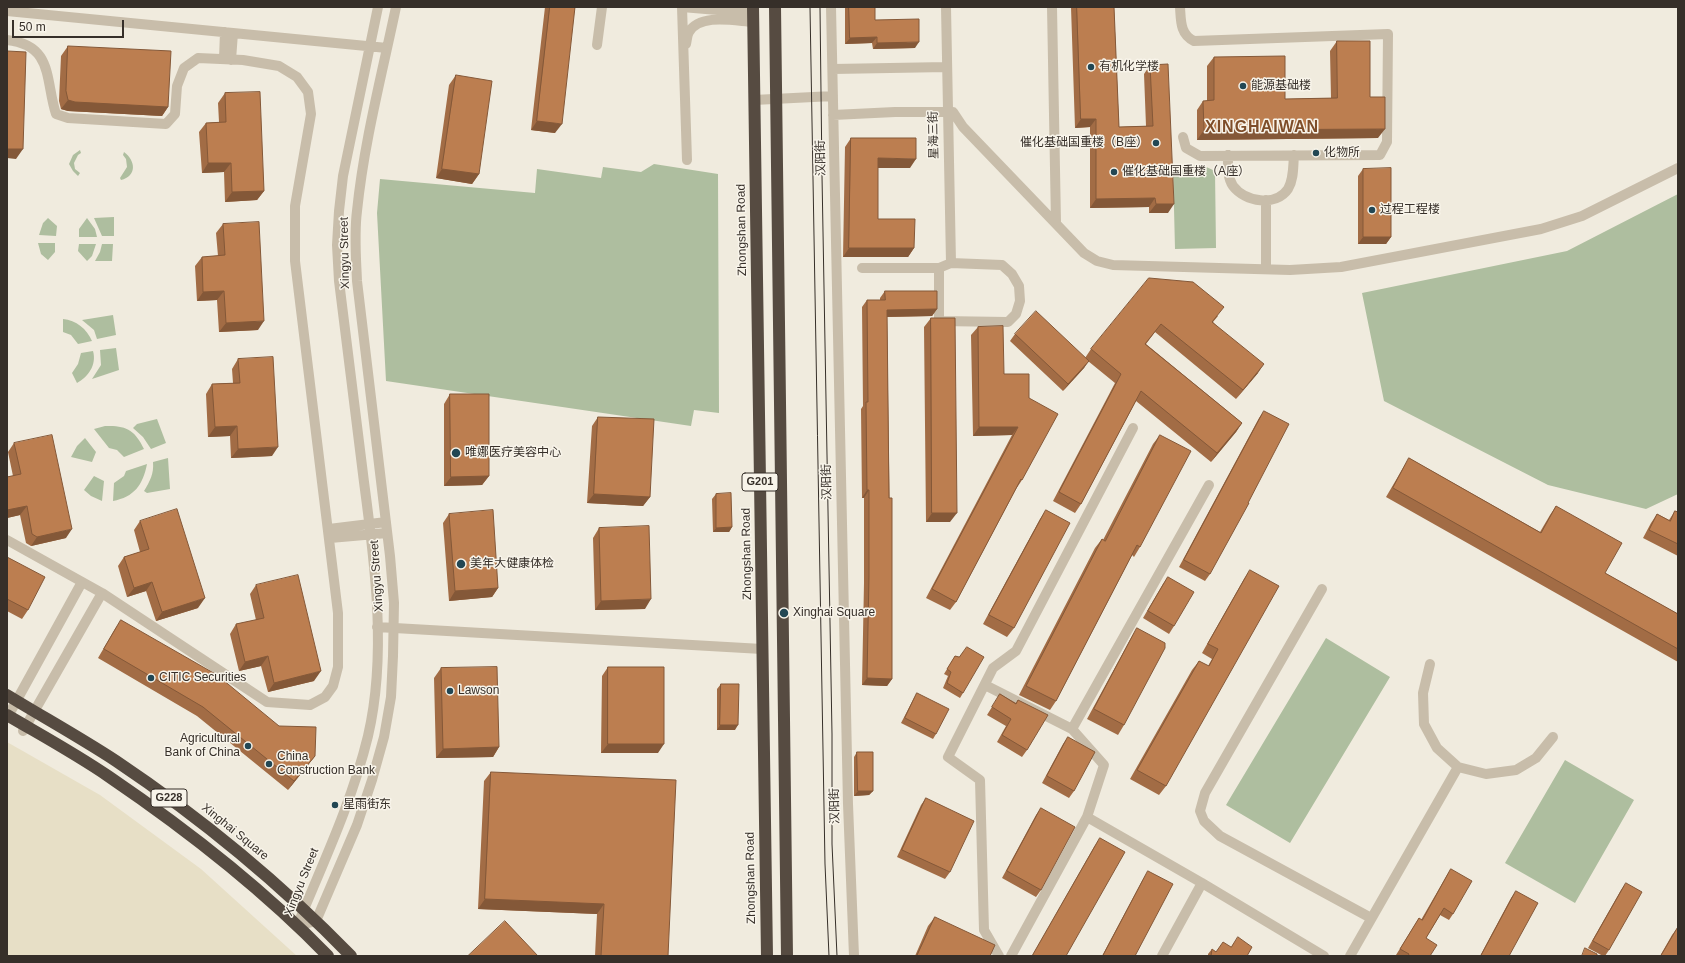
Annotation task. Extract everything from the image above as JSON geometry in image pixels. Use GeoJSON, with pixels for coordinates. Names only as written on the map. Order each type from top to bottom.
{"type":"FeatureCollection","features":[{"type":"Feature","properties":{"kind":"highway","name":"G201"},"geometry":{"type":"LineString","coordinates":[[775,7],[788,956]]}},
{"type":"Feature","properties":{"kind":"highway","name":"Zhongshan Road"},"geometry":{"type":"LineString","coordinates":[[753,14],[766,956]]}},
{"type":"Feature","properties":{"kind":"highway","name":"Xinghai Square"},"geometry":{"type":"LineString","coordinates":[[12,698],[115,761],[174,802],[231,846],[304,909],[351,956]]}},
{"type":"Feature","properties":{"kind":"highway","name":"G228"},"geometry":{"type":"LineString","coordinates":[[7,716],[107,775],[164,816],[221,859],[297,926],[328,956]]}},
{"type":"Feature","properties":{"kind":"street","name":"Xingyu Street"},"geometry":{"type":"LineString","coordinates":[[297,926],[342,818],[357,775],[368,735],[374,695],[378,602],[339,281],[337,245],[343,176],[378,7]]}},
{"type":"Feature","properties":{"kind":"street","name":"Xingyu Street"},"geometry":{"type":"LineString","coordinates":[[297,926],[316,921],[357,825],[384,737],[391,697],[394,603],[357,281],[356,245],[357,212],[362,172],[396,7]]}},
{"type":"Feature","properties":{"kind":"street"},"geometry":{"type":"LineString","coordinates":[[597,45],[602,7]]}},
{"type":"Feature","properties":{"kind":"street"},"geometry":{"type":"LineString","coordinates":[[687,160],[682,7],[753,14]]}},
{"type":"Feature","properties":{"kind":"street","name":"汉阳街"},"geometry":{"type":"LineString","coordinates":[[831,7],[848,796],[854,956]]}},
{"type":"Feature","properties":{"kind":"street","name":"星海三街"},"geometry":{"type":"LineString","coordinates":[[946,7],[951,263]]}},
{"type":"Feature","properties":{"kind":"street"},"geometry":{"type":"LineString","coordinates":[[1052,7],[1056,223]]}},
{"type":"Feature","properties":{"kind":"street"},"geometry":{"type":"LineString","coordinates":[[1180,7],[1182,30],[1188,38],[1194,41],[1388,34],[1387,142],[1380,155],[1200,156],[1186,148],[1183,137]]}},
{"type":"Feature","properties":{"kind":"street"},"geometry":{"type":"LineString","coordinates":[[7,11],[387,48]]}},
{"type":"Feature","properties":{"kind":"street"},"geometry":{"type":"LineString","coordinates":[[684,52],[689,31],[698,23],[708,19],[753,14]]}},
{"type":"Feature","properties":{"kind":"street"},"geometry":{"type":"LineString","coordinates":[[227,59],[229,32]]}},
{"type":"Feature","properties":{"kind":"street"},"geometry":{"type":"LineString","coordinates":[[7,40],[17,41],[35,49],[46,66],[52,102],[56,114],[68,118],[166,124],[175,114],[177,86],[184,68],[198,58],[227,59],[279,66],[297,77],[308,92],[311,114],[295,206],[295,261],[338,613],[338,667],[334,686],[325,697],[310,705],[267,702],[102,594],[7,540]]}},
{"type":"Feature","properties":{"kind":"street"},"geometry":{"type":"LineString","coordinates":[[833,69],[947,67]]}},
{"type":"Feature","properties":{"kind":"street"},"geometry":{"type":"LineString","coordinates":[[754,100],[833,96]]}},
{"type":"Feature","properties":{"kind":"street"},"geometry":{"type":"LineString","coordinates":[[833,115],[895,112],[953,112],[963,127],[1084,253],[1097,261],[1113,265],[1290,270],[1341,267],[1541,229],[1582,216],[1678,168]]}},
{"type":"Feature","properties":{"kind":"street"},"geometry":{"type":"LineString","coordinates":[[1228,155],[1228,176],[1233,186],[1243,195],[1252,199],[1266,200],[1278,196],[1287,190],[1292,179],[1294,155]]}},
{"type":"Feature","properties":{"kind":"street"},"geometry":{"type":"LineString","coordinates":[[1266,200],[1266,269]]}},
{"type":"Feature","properties":{"kind":"street"},"geometry":{"type":"LineString","coordinates":[[862,268],[939,268],[951,263],[1002,265],[1012,274],[1019,286],[1020,301],[1016,314],[1008,322],[939,321],[939,268]]}},
{"type":"Feature","properties":{"kind":"street"},"geometry":{"type":"LineString","coordinates":[[999,956],[984,930],[980,780],[948,757],[993,668],[1016,651],[1133,428]]}},
{"type":"Feature","properties":{"kind":"street"},"geometry":{"type":"LineString","coordinates":[[1072,729],[1209,485]]}},
{"type":"Feature","properties":{"kind":"street"},"geometry":{"type":"LineString","coordinates":[[329,534],[386,527]]}},
{"type":"Feature","properties":{"kind":"street"},"geometry":{"type":"LineString","coordinates":[[7,716],[12,698],[82,582]]}},
{"type":"Feature","properties":{"kind":"street"},"geometry":{"type":"LineString","coordinates":[[1322,590],[1205,793],[1200,811],[1204,822],[1220,836],[1371,918]]}},
{"type":"Feature","properties":{"kind":"street"},"geometry":{"type":"LineString","coordinates":[[25,728],[102,594]]}},
{"type":"Feature","properties":{"kind":"street"},"geometry":{"type":"LineString","coordinates":[[378,627],[762,649]]}},
{"type":"Feature","properties":{"kind":"street"},"geometry":{"type":"LineString","coordinates":[[1430,664],[1423,693],[1424,724],[1436,748],[1458,767],[1486,774],[1516,770],[1536,758],[1553,736]]}},
{"type":"Feature","properties":{"kind":"street"},"geometry":{"type":"LineString","coordinates":[[985,685],[1072,729],[1104,765],[1087,817],[1011,956]]}},
{"type":"Feature","properties":{"kind":"street"},"geometry":{"type":"LineString","coordinates":[[1350,956],[1458,767]]}},
{"type":"Feature","properties":{"kind":"street"},"geometry":{"type":"LineString","coordinates":[[1087,817],[1202,883],[1324,956]]}},
{"type":"Feature","properties":{"kind":"street"},"geometry":{"type":"LineString","coordinates":[[1162,956],[1202,883]]}},
{"type":"Feature","properties":{"kind":"green space"},"geometry":{"type":"Polygon","coordinates":[[[80,150],[81,153],[78,155],[74,163],[75,169],[80,173],[78,176],[69,164],[73,155],[80,150]]]}},
{"type":"Feature","properties":{"kind":"green space"},"geometry":{"type":"Polygon","coordinates":[[[124,152],[131,160],[133,168],[130,175],[121,180],[120,178],[127,167],[126,159],[123,155],[124,152]]]}},
{"type":"Feature","properties":{"kind":"green space"},"geometry":{"type":"Polygon","coordinates":[[[654,164],[718,174],[719,413],[694,410],[691,426],[386,381],[377,213],[380,179],[535,193],[537,169],[601,178],[603,167],[641,172],[654,164]]]}},
{"type":"Feature","properties":{"kind":"green space"},"geometry":{"type":"Polygon","coordinates":[[[1202,165],[1215,171],[1216,248],[1175,249],[1173,167],[1202,165]]]}},
{"type":"Feature","properties":{"kind":"green space"},"geometry":{"type":"Polygon","coordinates":[[[1678,194],[1678,494],[1646,509],[1548,485],[1384,401],[1362,293],[1567,251],[1678,194]]]}},
{"type":"Feature","properties":{"kind":"green space"},"geometry":{"type":"Polygon","coordinates":[[[114,217],[114,236],[102,236],[94,218],[114,217]]]}},
{"type":"Feature","properties":{"kind":"green space"},"geometry":{"type":"Polygon","coordinates":[[[48,218],[57,226],[56,236],[39,235],[43,223],[48,218]]]}},
{"type":"Feature","properties":{"kind":"green space"},"geometry":{"type":"Polygon","coordinates":[[[87,218],[95,229],[97,237],[79,237],[79,229],[87,218]]]}},
{"type":"Feature","properties":{"kind":"green space"},"geometry":{"type":"Polygon","coordinates":[[[38,243],[55,243],[55,252],[48,260],[41,254],[38,243]]]}},
{"type":"Feature","properties":{"kind":"green space"},"geometry":{"type":"Polygon","coordinates":[[[79,244],[96,244],[92,256],[87,261],[78,251],[79,244]]]}},
{"type":"Feature","properties":{"kind":"green space"},"geometry":{"type":"Polygon","coordinates":[[[102,244],[113,244],[112,261],[95,261],[102,244]]]}},
{"type":"Feature","properties":{"kind":"green space"},"geometry":{"type":"Polygon","coordinates":[[[113,315],[116,335],[97,339],[94,330],[82,320],[113,315]]]}},
{"type":"Feature","properties":{"kind":"green space"},"geometry":{"type":"Polygon","coordinates":[[[63,319],[77,323],[84,329],[92,341],[78,344],[71,335],[63,332],[63,319]]]}},
{"type":"Feature","properties":{"kind":"green space"},"geometry":{"type":"Polygon","coordinates":[[[116,348],[119,370],[92,379],[101,365],[100,350],[116,348]]]}},
{"type":"Feature","properties":{"kind":"green space"},"geometry":{"type":"Polygon","coordinates":[[[93,351],[94,361],[91,370],[77,383],[72,373],[78,364],[81,353],[93,351]]]}},
{"type":"Feature","properties":{"kind":"green space"},"geometry":{"type":"Polygon","coordinates":[[[157,419],[166,443],[151,449],[143,437],[133,428],[137,424],[157,419]]]}},
{"type":"Feature","properties":{"kind":"green space"},"geometry":{"type":"Polygon","coordinates":[[[105,426],[119,426],[129,430],[137,437],[144,449],[124,457],[117,450],[109,448],[94,429],[105,426]]]}},
{"type":"Feature","properties":{"kind":"green space"},"geometry":{"type":"Polygon","coordinates":[[[85,438],[96,452],[92,462],[71,457],[77,446],[85,438]]]}},
{"type":"Feature","properties":{"kind":"green space"},"geometry":{"type":"Polygon","coordinates":[[[168,458],[170,489],[147,493],[144,491],[151,477],[153,462],[168,458]]]}},
{"type":"Feature","properties":{"kind":"green space"},"geometry":{"type":"Polygon","coordinates":[[[147,464],[143,478],[136,489],[127,496],[113,501],[114,483],[124,476],[126,471],[147,464]]]}},
{"type":"Feature","properties":{"kind":"green space"},"geometry":{"type":"Polygon","coordinates":[[[94,476],[104,481],[102,501],[91,496],[84,490],[94,476]]]}},
{"type":"Feature","properties":{"kind":"green space"},"geometry":{"type":"Polygon","coordinates":[[[1326,638],[1390,677],[1290,843],[1226,805],[1326,638]]]}},
{"type":"Feature","properties":{"kind":"green space"},"geometry":{"type":"Polygon","coordinates":[[[1565,760],[1634,800],[1575,903],[1505,863],[1565,760]]]}},
{"type":"Feature","properties":{"kind":"shaded area"},"geometry":{"type":"Polygon","coordinates":[[[7,742],[100,795],[201,869],[297,956],[7,956],[7,742]]]}},
{"type":"Feature","properties":{"kind":"building"},"geometry":{"type":"Polygon","coordinates":[[[550,7],[575,7],[562,124],[537,121],[550,7]]]}},
{"type":"Feature","properties":{"kind":"building"},"geometry":{"type":"Polygon","coordinates":[[[849,7],[875,7],[875,20],[919,19],[919,42],[877,43],[877,37],[850,38],[849,7]]]}},
{"type":"Feature","properties":{"kind":"building"},"geometry":{"type":"Polygon","coordinates":[[[1077,7],[1114,7],[1119,127],[1153,126],[1150,65],[1168,64],[1174,204],[1156,204],[1155,198],[1096,199],[1096,119],[1081,119],[1077,7]]]}},
{"type":"Feature","properties":{"kind":"building","name":"能源基础楼"},"geometry":{"type":"Polygon","coordinates":[[[1337,41],[1370,41],[1370,97],[1385,97],[1385,129],[1204,130],[1203,101],[1214,100],[1214,57],[1285,56],[1285,99],[1337,98],[1337,41]]]}},
{"type":"Feature","properties":{"kind":"building"},"geometry":{"type":"Polygon","coordinates":[[[68,46],[171,51],[168,107],[75,102],[68,100],[66,91],[68,46]]]}},
{"type":"Feature","properties":{"kind":"building"},"geometry":{"type":"Polygon","coordinates":[[[7,51],[26,52],[23,149],[7,149],[7,51]]]}},
{"type":"Feature","properties":{"kind":"building"},"geometry":{"type":"Polygon","coordinates":[[[456,75],[492,81],[479,174],[442,169],[456,75]]]}},
{"type":"Feature","properties":{"kind":"building"},"geometry":{"type":"Polygon","coordinates":[[[260,92],[264,191],[232,192],[231,163],[208,163],[206,123],[226,122],[225,93],[260,92]]]}},
{"type":"Feature","properties":{"kind":"building"},"geometry":{"type":"Polygon","coordinates":[[[851,138],[916,138],[916,159],[878,158],[878,219],[915,219],[914,248],[849,248],[851,138]]]}},
{"type":"Feature","properties":{"kind":"building","name":"过程工程楼"},"geometry":{"type":"Polygon","coordinates":[[[1391,168],[1391,237],[1363,237],[1363,169],[1391,168]]]}},
{"type":"Feature","properties":{"kind":"building"},"geometry":{"type":"Polygon","coordinates":[[[259,222],[264,321],[226,323],[224,291],[203,292],[202,257],[225,255],[223,224],[259,222]]]}},
{"type":"Feature","properties":{"kind":"building"},"geometry":{"type":"Polygon","coordinates":[[[1149,278],[1193,282],[1224,307],[1212,322],[1264,364],[1243,390],[1161,324],[1145,344],[1242,423],[1217,453],[1141,391],[1081,504],[1059,492],[1121,374],[1091,349],[1149,278]]]}},
{"type":"Feature","properties":{"kind":"building"},"geometry":{"type":"Polygon","coordinates":[[[885,291],[937,291],[937,309],[887,310],[889,498],[892,498],[892,679],[867,678],[869,490],[867,490],[866,402],[868,402],[867,300],[885,300],[885,291]]]}},
{"type":"Feature","properties":{"kind":"building"},"geometry":{"type":"Polygon","coordinates":[[[1036,311],[1089,361],[1068,384],[1015,334],[1036,311]]]}},
{"type":"Feature","properties":{"kind":"building"},"geometry":{"type":"Polygon","coordinates":[[[931,318],[955,318],[957,513],[932,513],[931,318]]]}},
{"type":"Feature","properties":{"kind":"building"},"geometry":{"type":"Polygon","coordinates":[[[1003,326],[1004,374],[1029,374],[1029,398],[1058,414],[1022,480],[1021,479],[956,602],[932,589],[1018,427],[979,427],[978,327],[1003,326]]]}},
{"type":"Feature","properties":{"kind":"building"},"geometry":{"type":"Polygon","coordinates":[[[273,357],[278,447],[238,449],[237,426],[215,427],[212,384],[240,383],[238,359],[273,357]]]}},
{"type":"Feature","properties":{"kind":"building"},"geometry":{"type":"Polygon","coordinates":[[[450,394],[489,394],[489,476],[451,477],[450,394]]]}},
{"type":"Feature","properties":{"kind":"building"},"geometry":{"type":"Polygon","coordinates":[[[1264,411],[1289,424],[1249,503],[1210,574],[1184,560],[1264,411]]]}},
{"type":"Feature","properties":{"kind":"building"},"geometry":{"type":"Polygon","coordinates":[[[598,417],[654,419],[650,497],[594,494],[598,417]]]}},
{"type":"Feature","properties":{"kind":"building"},"geometry":{"type":"Polygon","coordinates":[[[52,435],[72,529],[37,537],[32,534],[27,506],[7,510],[7,477],[21,474],[14,443],[52,435]]]}},
{"type":"Feature","properties":{"kind":"building"},"geometry":{"type":"Polygon","coordinates":[[[1160,435],[1191,451],[1140,547],[1137,545],[1056,701],[1026,686],[1102,539],[1105,541],[1160,435]]]}},
{"type":"Feature","properties":{"kind":"building"},"geometry":{"type":"Polygon","coordinates":[[[1409,458],[1541,533],[1556,506],[1622,543],[1605,573],[1678,614],[1678,649],[1393,488],[1409,458]]]}},
{"type":"Feature","properties":{"kind":"building"},"geometry":{"type":"Polygon","coordinates":[[[731,493],[732,527],[716,528],[716,494],[731,493]]]}},
{"type":"Feature","properties":{"kind":"building"},"geometry":{"type":"Polygon","coordinates":[[[177,509],[205,598],[162,612],[152,582],[134,588],[124,557],[149,549],[140,521],[177,509]]]}},
{"type":"Feature","properties":{"kind":"building"},"geometry":{"type":"Polygon","coordinates":[[[493,510],[498,588],[455,591],[449,514],[493,510]]]}},
{"type":"Feature","properties":{"kind":"building"},"geometry":{"type":"Polygon","coordinates":[[[1046,510],[1070,523],[1014,628],[989,615],[1046,510]]]}},
{"type":"Feature","properties":{"kind":"building"},"geometry":{"type":"Polygon","coordinates":[[[1675,511],[1678,512],[1678,544],[1649,530],[1657,514],[1670,521],[1675,511]]]}},
{"type":"Feature","properties":{"kind":"building"},"geometry":{"type":"Polygon","coordinates":[[[649,526],[651,599],[601,601],[599,528],[649,526]]]}},
{"type":"Feature","properties":{"kind":"building"},"geometry":{"type":"Polygon","coordinates":[[[7,557],[45,577],[28,610],[7,599],[7,557]]]}},
{"type":"Feature","properties":{"kind":"building"},"geometry":{"type":"Polygon","coordinates":[[[1250,570],[1279,586],[1166,786],[1137,770],[1199,661],[1209,666],[1218,649],[1208,644],[1250,570]]]}},
{"type":"Feature","properties":{"kind":"building"},"geometry":{"type":"Polygon","coordinates":[[[298,575],[321,671],[274,683],[268,656],[245,662],[236,624],[264,618],[256,585],[298,575]]]}},
{"type":"Feature","properties":{"kind":"building"},"geometry":{"type":"Polygon","coordinates":[[[1168,577],[1194,592],[1174,626],[1148,611],[1168,577]]]}},
{"type":"Feature","properties":{"kind":"building"},"geometry":{"type":"Polygon","coordinates":[[[121,620],[217,675],[279,726],[316,727],[315,756],[294,781],[203,707],[104,649],[121,620]]]}},
{"type":"Feature","properties":{"kind":"building"},"geometry":{"type":"Polygon","coordinates":[[[1137,628],[1165,643],[1165,648],[1124,725],[1094,709],[1137,628]]]}},
{"type":"Feature","properties":{"kind":"building"},"geometry":{"type":"Polygon","coordinates":[[[967,647],[984,657],[963,693],[947,683],[951,672],[947,669],[955,656],[959,657],[967,647]]]}},
{"type":"Feature","properties":{"kind":"building"},"geometry":{"type":"Polygon","coordinates":[[[497,667],[499,747],[443,749],[441,668],[497,667]]]}},
{"type":"Feature","properties":{"kind":"building"},"geometry":{"type":"Polygon","coordinates":[[[608,667],[664,667],[664,744],[608,744],[608,667]]]}},
{"type":"Feature","properties":{"kind":"building"},"geometry":{"type":"Polygon","coordinates":[[[721,684],[739,684],[738,725],[720,725],[721,684]]]}},
{"type":"Feature","properties":{"kind":"building"},"geometry":{"type":"Polygon","coordinates":[[[917,693],[949,709],[936,734],[905,718],[917,693]]]}},
{"type":"Feature","properties":{"kind":"building"},"geometry":{"type":"Polygon","coordinates":[[[1000,694],[1016,704],[1018,700],[1048,715],[1027,750],[1002,735],[1011,719],[992,707],[1000,694]]]}},
{"type":"Feature","properties":{"kind":"building"},"geometry":{"type":"Polygon","coordinates":[[[1068,737],[1095,752],[1074,791],[1047,776],[1068,737]]]}},
{"type":"Feature","properties":{"kind":"building"},"geometry":{"type":"Polygon","coordinates":[[[857,752],[873,752],[873,791],[858,791],[857,752]]]}},
{"type":"Feature","properties":{"kind":"building"},"geometry":{"type":"Polygon","coordinates":[[[491,772],[676,780],[668,956],[601,956],[604,904],[485,899],[491,772]]]}},
{"type":"Feature","properties":{"kind":"building"},"geometry":{"type":"Polygon","coordinates":[[[926,798],[974,821],[950,872],[902,850],[926,798]]]}},
{"type":"Feature","properties":{"kind":"building"},"geometry":{"type":"Polygon","coordinates":[[[1041,808],[1075,827],[1041,890],[1007,871],[1041,808]]]}},
{"type":"Feature","properties":{"kind":"building"},"geometry":{"type":"Polygon","coordinates":[[[1100,838],[1125,852],[1066,956],[1033,955],[1100,838]]]}},
{"type":"Feature","properties":{"kind":"building"},"geometry":{"type":"Polygon","coordinates":[[[1451,869],[1472,881],[1453,914],[1444,908],[1426,938],[1437,945],[1430,956],[1408,956],[1409,954],[1400,949],[1419,918],[1422,920],[1451,869]]]}},
{"type":"Feature","properties":{"kind":"building"},"geometry":{"type":"Polygon","coordinates":[[[1148,871],[1173,884],[1135,956],[1103,956],[1148,871]]]}},
{"type":"Feature","properties":{"kind":"building"},"geometry":{"type":"Polygon","coordinates":[[[1626,883],[1642,892],[1609,950],[1593,941],[1626,883]]]}},
{"type":"Feature","properties":{"kind":"building"},"geometry":{"type":"Polygon","coordinates":[[[1516,891],[1538,903],[1509,956],[1481,956],[1516,891]]]}},
{"type":"Feature","properties":{"kind":"building"},"geometry":{"type":"Polygon","coordinates":[[[935,917],[995,945],[990,956],[917,956],[935,917]]]}},
{"type":"Feature","properties":{"kind":"building"},"geometry":{"type":"Polygon","coordinates":[[[505,921],[538,956],[468,956],[505,921]]]}},
{"type":"Feature","properties":{"kind":"building"},"geometry":{"type":"Polygon","coordinates":[[[1678,927],[1678,956],[1661,956],[1678,927]]]}},
{"type":"Feature","properties":{"kind":"building"},"geometry":{"type":"Polygon","coordinates":[[[1238,937],[1252,947],[1247,956],[1211,956],[1212,949],[1216,952],[1223,942],[1231,947],[1238,937]]]}},
{"type":"Feature","properties":{"kind":"building"},"geometry":{"type":"Polygon","coordinates":[[[1585,948],[1597,954],[1597,956],[1582,956],[1585,948]]]}},
{"type":"Feature","properties":{"kind":"tram line"},"geometry":{"type":"LineString","coordinates":[[810,7],[825,864],[829,956]]}},
{"type":"Feature","properties":{"kind":"tram line"},"geometry":{"type":"LineString","coordinates":[[820,7],[832,734],[832,844],[837,956]]}},
{"type":"Feature","properties":{"kind":"place","name":"有机化学楼"},"geometry":{"type":"Point","coordinates":[1091,67]}},
{"type":"Feature","properties":{"kind":"place","name":"能源基础楼"},"geometry":{"type":"Point","coordinates":[1243,86]}},
{"type":"Feature","properties":{"kind":"place","name":"催化基础国重楼（B座）"},"geometry":{"type":"Point","coordinates":[1156,143]}},
{"type":"Feature","properties":{"kind":"place","name":"化物所"},"geometry":{"type":"Point","coordinates":[1316,153]}},
{"type":"Feature","properties":{"kind":"place","name":"催化基础国重楼（A座）"},"geometry":{"type":"Point","coordinates":[1114,172]}},
{"type":"Feature","properties":{"kind":"place","name":"过程工程楼"},"geometry":{"type":"Point","coordinates":[1372,210]}},
{"type":"Feature","properties":{"kind":"place","name":"唯娜医疗美容中心"},"geometry":{"type":"Point","coordinates":[456,453]}},
{"type":"Feature","properties":{"kind":"place","name":"美年大健康体检"},"geometry":{"type":"Point","coordinates":[461,564]}},
{"type":"Feature","properties":{"kind":"place","name":"Xinghai Square"},"geometry":{"type":"Point","coordinates":[784,613]}},
{"type":"Feature","properties":{"kind":"place","name":"CITIC Securities"},"geometry":{"type":"Point","coordinates":[151,678]}},
{"type":"Feature","properties":{"kind":"place","name":"Lawson"},"geometry":{"type":"Point","coordinates":[450,691]}},
{"type":"Feature","properties":{"kind":"place","name":"Agricultural Bank of China"},"geometry":{"type":"Point","coordinates":[248,746]}},
{"type":"Feature","properties":{"kind":"place","name":"China Construction Bank"},"geometry":{"type":"Point","coordinates":[269,764]}},
{"type":"Feature","properties":{"kind":"place","name":"星雨街东"},"geometry":{"type":"Point","coordinates":[335,805]}},
{"type":"Feature","properties":{"kind":"district","name":"XINGHAIWAN"},"geometry":{"type":"Point","coordinates":[1262,128]}}]}
